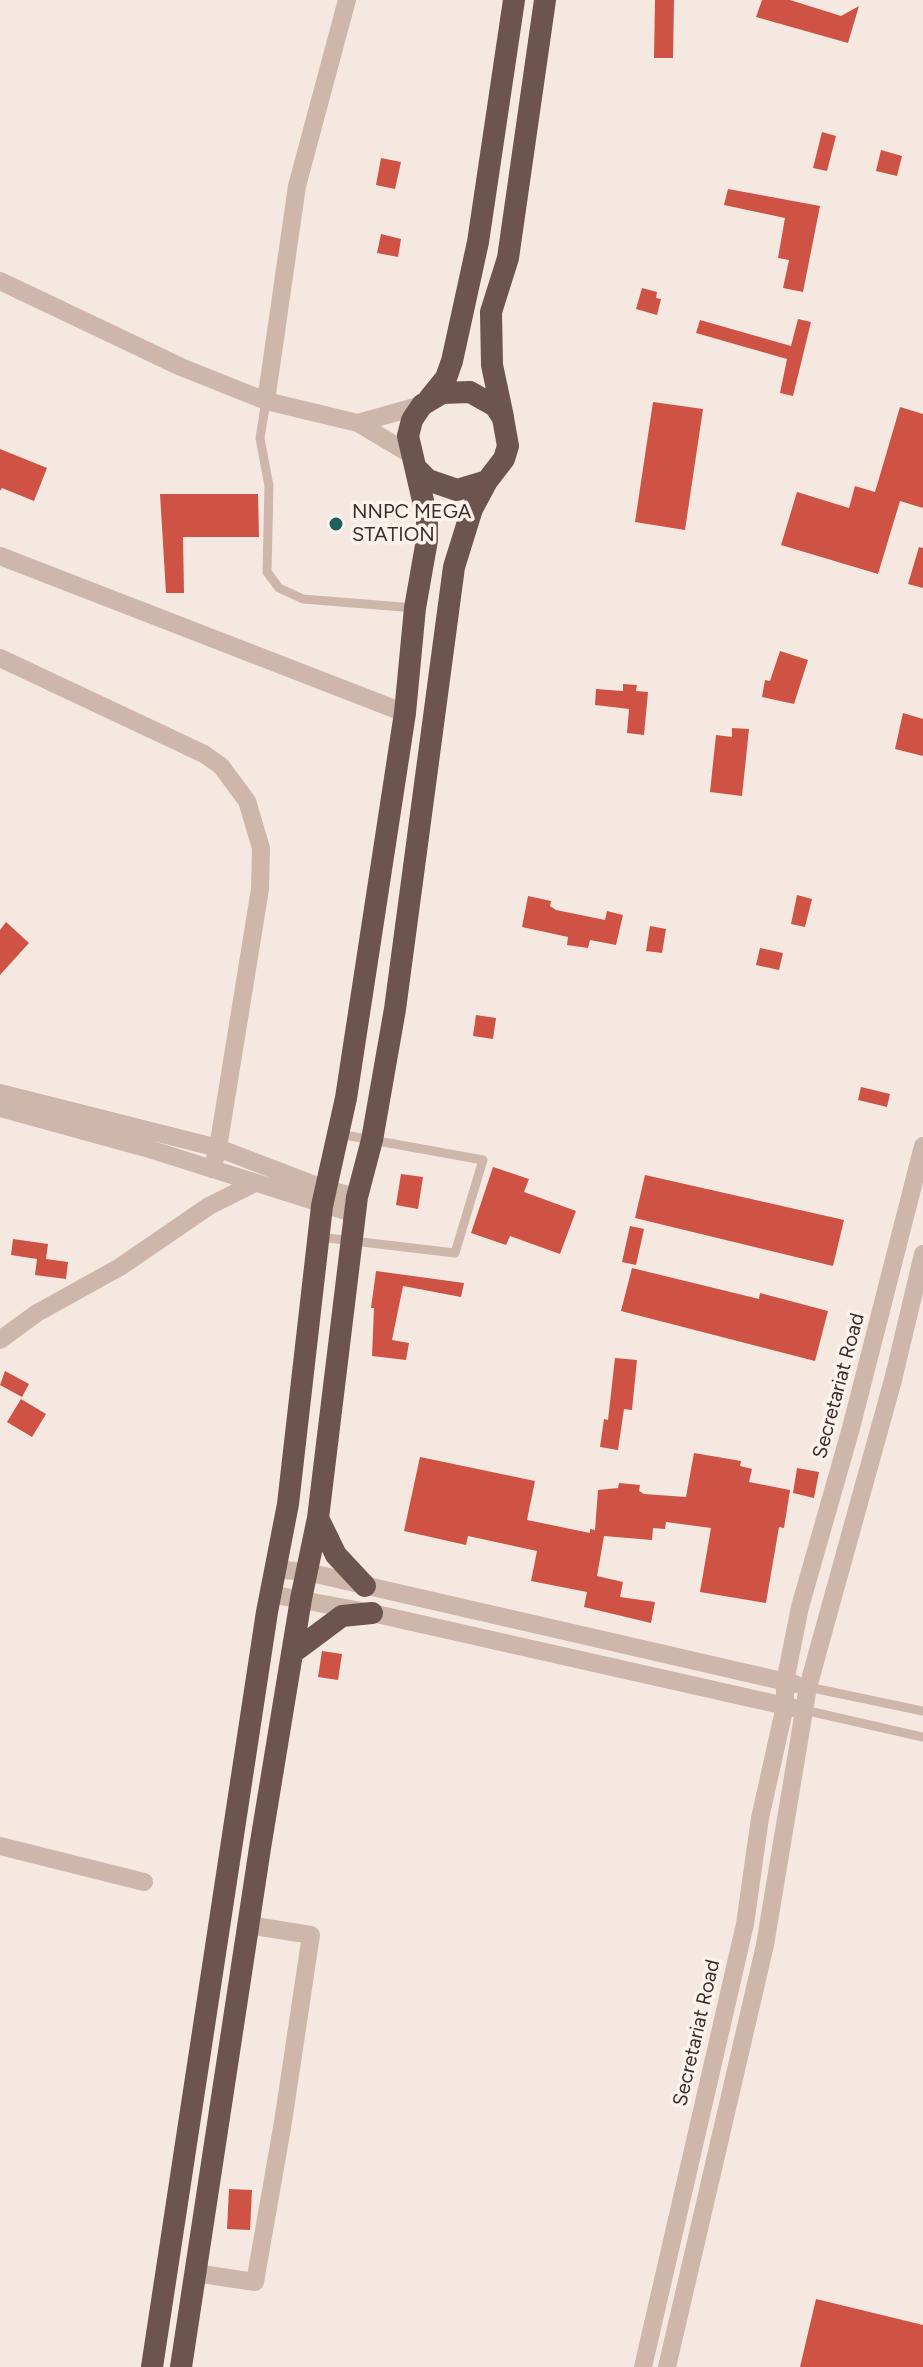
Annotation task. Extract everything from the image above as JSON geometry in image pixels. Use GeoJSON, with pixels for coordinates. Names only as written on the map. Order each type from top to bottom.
{"type":"FeatureCollection","features":[{"type":"Feature","properties":{"kind":"highway"},"geometry":{"type":"LineString","coordinates":[[152,2367],[270,1594],[288,1504],[323,1198],[380,895],[405,713],[415,608],[427,529],[408,436],[412,420],[446,378],[452,361],[478,242],[514,0]]}},
{"type":"Feature","properties":{"kind":"highway"},"geometry":{"type":"LineString","coordinates":[[181,2367],[248,1925],[295,1651],[301,1599],[318,1518],[356,1206],[372,1140],[409,919],[454,567],[464,531],[487,481],[497,472],[508,446],[492,365],[491,312],[508,258],[545,0]]}},
{"type":"Feature","properties":{"kind":"highway"},"geometry":{"type":"LineString","coordinates":[[426,402],[456,390],[470,392],[495,406],[503,418]]}},
{"type":"Feature","properties":{"kind":"highway"},"geometry":{"type":"LineString","coordinates":[[414,461],[428,480],[457,490],[487,481]]}},
{"type":"Feature","properties":{"kind":"highway"},"geometry":{"type":"LineString","coordinates":[[318,1518],[336,1555],[365,1586]]}},
{"type":"Feature","properties":{"kind":"highway"},"geometry":{"type":"LineString","coordinates":[[295,1651],[342,1616],[372,1613]]}},
{"type":"Feature","properties":{"kind":"street"},"geometry":{"type":"LineString","coordinates":[[266,401],[297,186],[347,0]]}},
{"type":"Feature","properties":{"kind":"street"},"geometry":{"type":"LineString","coordinates":[[0,281],[181,367],[266,401],[358,423],[414,461]]}},
{"type":"Feature","properties":{"kind":"street"},"geometry":{"type":"LineString","coordinates":[[358,423],[426,402]]}},
{"type":"Feature","properties":{"kind":"street"},"geometry":{"type":"LineString","coordinates":[[0,556],[405,713]]}},
{"type":"Feature","properties":{"kind":"street"},"geometry":{"type":"LineString","coordinates":[[0,658],[204,754],[221,766],[247,801],[261,848],[260,889],[212,1169]]}},
{"type":"Feature","properties":{"kind":"street"},"geometry":{"type":"LineString","coordinates":[[0,1093],[218,1148],[323,1198]]}},
{"type":"Feature","properties":{"kind":"street"},"geometry":{"type":"LineString","coordinates":[[0,1108],[212,1169],[253,1184],[356,1206]]}},
{"type":"Feature","properties":{"kind":"street","name":"Secretariat Road"},"geometry":{"type":"LineString","coordinates":[[667,2367],[765,1945],[794,1708],[785,1682],[800,1607],[851,1428],[923,1146]]}},
{"type":"Feature","properties":{"kind":"street"},"geometry":{"type":"LineString","coordinates":[[0,1340],[37,1313],[120,1267],[209,1206],[253,1184]]}},
{"type":"Feature","properties":{"kind":"street","name":"Secretariat Road"},"geometry":{"type":"LineString","coordinates":[[643,2367],[745,1924],[760,1818],[794,1708],[808,1687],[893,1380],[923,1254]]}},
{"type":"Feature","properties":{"kind":"street"},"geometry":{"type":"LineString","coordinates":[[274,1569],[307,1572],[808,1687]]}},
{"type":"Feature","properties":{"kind":"street"},"geometry":{"type":"LineString","coordinates":[[270,1594],[372,1613],[794,1708]]}},
{"type":"Feature","properties":{"kind":"street"},"geometry":{"type":"LineString","coordinates":[[0,1846],[144,1882]]}},
{"type":"Feature","properties":{"kind":"street"},"geometry":{"type":"LineString","coordinates":[[195,2273],[255,2282],[283,2122],[311,1935],[248,1925]]}},
{"type":"Feature","properties":{"kind":"lane"},"geometry":{"type":"LineString","coordinates":[[266,401],[260,438],[269,486],[267,572],[279,588],[303,599],[415,608]]}},
{"type":"Feature","properties":{"kind":"lane"},"geometry":{"type":"LineString","coordinates":[[319,1237],[455,1253],[483,1160],[337,1133]]}},
{"type":"Feature","properties":{"kind":"lane"},"geometry":{"type":"LineString","coordinates":[[808,1687],[923,1711]]}},
{"type":"Feature","properties":{"kind":"lane"},"geometry":{"type":"LineString","coordinates":[[794,1708],[923,1737]]}},
{"type":"Feature","properties":{"kind":"building"},"geometry":{"type":"Polygon","coordinates":[[[655,0],[674,0],[673,58],[654,58],[655,0]]]}},
{"type":"Feature","properties":{"kind":"building"},"geometry":{"type":"Polygon","coordinates":[[[762,0],[790,0],[841,16],[859,6],[848,43],[756,17],[762,0]]]}},
{"type":"Feature","properties":{"kind":"building"},"geometry":{"type":"Polygon","coordinates":[[[822,132],[836,136],[827,171],[813,168],[822,132]]]}},
{"type":"Feature","properties":{"kind":"building"},"geometry":{"type":"Polygon","coordinates":[[[881,150],[902,156],[897,176],[876,171],[881,150]]]}},
{"type":"Feature","properties":{"kind":"building"},"geometry":{"type":"Polygon","coordinates":[[[381,158],[401,162],[395,189],[376,185],[381,158]]]}},
{"type":"Feature","properties":{"kind":"building"},"geometry":{"type":"Polygon","coordinates":[[[728,189],[820,206],[803,292],[783,288],[789,260],[778,258],[785,218],[724,205],[728,189]]]}},
{"type":"Feature","properties":{"kind":"building"},"geometry":{"type":"Polygon","coordinates":[[[381,234],[401,239],[398,257],[377,253],[381,234]]]}},
{"type":"Feature","properties":{"kind":"building"},"geometry":{"type":"Polygon","coordinates":[[[642,288],[657,292],[656,298],[661,299],[657,315],[636,309],[642,288]]]}},
{"type":"Feature","properties":{"kind":"building"},"geometry":{"type":"Polygon","coordinates":[[[798,319],[811,322],[793,396],[780,393],[787,359],[696,333],[700,320],[791,346],[798,319]]]}},
{"type":"Feature","properties":{"kind":"building"},"geometry":{"type":"Polygon","coordinates":[[[653,402],[703,409],[685,530],[635,522],[653,402]]]}},
{"type":"Feature","properties":{"kind":"building"},"geometry":{"type":"Polygon","coordinates":[[[900,407],[923,414],[923,508],[900,501],[878,574],[781,545],[797,492],[849,508],[855,486],[875,492],[900,407]]]}},
{"type":"Feature","properties":{"kind":"building"},"geometry":{"type":"Polygon","coordinates":[[[0,449],[47,468],[34,501],[2,488],[0,491],[0,449]]]}},
{"type":"Feature","properties":{"kind":"building"},"geometry":{"type":"Polygon","coordinates":[[[160,494],[258,494],[259,537],[183,537],[184,593],[166,593],[160,494]]]}},
{"type":"Feature","properties":{"kind":"building"},"geometry":{"type":"Polygon","coordinates":[[[919,547],[923,548],[923,588],[908,584],[919,547]]]}},
{"type":"Feature","properties":{"kind":"building"},"geometry":{"type":"Polygon","coordinates":[[[780,651],[808,660],[794,704],[762,697],[765,680],[770,681],[780,651]]]}},
{"type":"Feature","properties":{"kind":"building"},"geometry":{"type":"Polygon","coordinates":[[[623,684],[637,685],[636,691],[648,692],[644,735],[627,733],[629,709],[595,705],[596,689],[623,691],[623,684]]]}},
{"type":"Feature","properties":{"kind":"building"},"geometry":{"type":"Polygon","coordinates":[[[903,713],[923,719],[923,756],[895,749],[903,713]]]}},
{"type":"Feature","properties":{"kind":"building"},"geometry":{"type":"Polygon","coordinates":[[[732,728],[749,729],[742,796],[710,792],[716,735],[732,737],[732,728]]]}},
{"type":"Feature","properties":{"kind":"building"},"geometry":{"type":"Polygon","coordinates":[[[797,895],[812,899],[805,927],[791,924],[797,895]]]}},
{"type":"Feature","properties":{"kind":"building"},"geometry":{"type":"Polygon","coordinates":[[[528,896],[551,901],[550,906],[556,910],[605,920],[607,911],[623,915],[616,945],[590,940],[588,948],[567,945],[568,937],[522,927],[528,896]]]}},
{"type":"Feature","properties":{"kind":"building"},"geometry":{"type":"Polygon","coordinates":[[[6,922],[29,943],[0,975],[0,930],[6,922]]]}},
{"type":"Feature","properties":{"kind":"building"},"geometry":{"type":"Polygon","coordinates":[[[650,926],[666,929],[662,953],[646,951],[650,926]]]}},
{"type":"Feature","properties":{"kind":"building"},"geometry":{"type":"Polygon","coordinates":[[[760,948],[783,953],[779,970],[756,965],[760,948]]]}},
{"type":"Feature","properties":{"kind":"building"},"geometry":{"type":"Polygon","coordinates":[[[476,1015],[496,1018],[493,1039],[473,1036],[476,1015]]]}},
{"type":"Feature","properties":{"kind":"building"},"geometry":{"type":"Polygon","coordinates":[[[861,1087],[890,1094],[887,1107],[858,1100],[861,1087]]]}},
{"type":"Feature","properties":{"kind":"building"},"geometry":{"type":"Polygon","coordinates":[[[493,1167],[529,1179],[524,1192],[576,1211],[560,1254],[510,1236],[506,1245],[471,1233],[493,1167]]]}},
{"type":"Feature","properties":{"kind":"building"},"geometry":{"type":"Polygon","coordinates":[[[401,1174],[423,1177],[418,1209],[396,1205],[401,1174]]]}},
{"type":"Feature","properties":{"kind":"building"},"geometry":{"type":"Polygon","coordinates":[[[645,1175],[844,1220],[833,1266],[635,1218],[645,1175]]]}},
{"type":"Feature","properties":{"kind":"building"},"geometry":{"type":"Polygon","coordinates":[[[630,1226],[644,1229],[636,1265],[622,1262],[630,1226]]]}},
{"type":"Feature","properties":{"kind":"building"},"geometry":{"type":"Polygon","coordinates":[[[13,1239],[48,1244],[46,1259],[68,1262],[66,1279],[35,1275],[37,1259],[11,1255],[13,1239]]]}},
{"type":"Feature","properties":{"kind":"building"},"geometry":{"type":"Polygon","coordinates":[[[632,1268],[759,1299],[760,1293],[828,1311],[815,1361],[621,1311],[632,1268]]]}},
{"type":"Feature","properties":{"kind":"building"},"geometry":{"type":"Polygon","coordinates":[[[376,1271],[464,1283],[461,1297],[403,1286],[392,1340],[409,1343],[406,1360],[372,1356],[374,1308],[371,1308],[376,1271]]]}},
{"type":"Feature","properties":{"kind":"building"},"geometry":{"type":"Polygon","coordinates":[[[615,1358],[637,1360],[632,1410],[624,1409],[618,1450],[600,1447],[604,1419],[608,1420],[615,1358]]]}},
{"type":"Feature","properties":{"kind":"building"},"geometry":{"type":"Polygon","coordinates":[[[5,1371],[29,1384],[22,1397],[0,1385],[5,1371]]]}},
{"type":"Feature","properties":{"kind":"building"},"geometry":{"type":"Polygon","coordinates":[[[21,1399],[46,1414],[32,1437],[7,1422],[21,1399]]]}},
{"type":"Feature","properties":{"kind":"building"},"geometry":{"type":"Polygon","coordinates":[[[694,1453],[741,1461],[740,1466],[752,1469],[749,1482],[790,1490],[784,1528],[779,1527],[766,1603],[700,1592],[711,1528],[666,1522],[665,1529],[653,1528],[652,1540],[604,1536],[597,1576],[623,1582],[620,1597],[655,1602],[651,1623],[584,1607],[587,1592],[531,1581],[537,1551],[468,1536],[466,1545],[404,1531],[420,1457],[535,1481],[527,1520],[590,1533],[590,1529],[595,1530],[598,1490],[618,1488],[619,1483],[640,1485],[639,1491],[644,1494],[686,1497],[694,1453]]]}},
{"type":"Feature","properties":{"kind":"building"},"geometry":{"type":"Polygon","coordinates":[[[797,1468],[819,1472],[814,1498],[793,1493],[797,1468]]]}},
{"type":"Feature","properties":{"kind":"building"},"geometry":{"type":"Polygon","coordinates":[[[322,1651],[342,1654],[338,1680],[318,1677],[322,1651]]]}},
{"type":"Feature","properties":{"kind":"building"},"geometry":{"type":"Polygon","coordinates":[[[229,2189],[252,2190],[250,2230],[227,2229],[229,2189]]]}},
{"type":"Feature","properties":{"kind":"building"},"geometry":{"type":"Polygon","coordinates":[[[816,2299],[923,2325],[923,2367],[800,2367],[816,2299]]]}},
{"type":"Feature","properties":{"kind":"place","name":"NNPC MEGA STATION"},"geometry":{"type":"Point","coordinates":[336,524]}}]}
